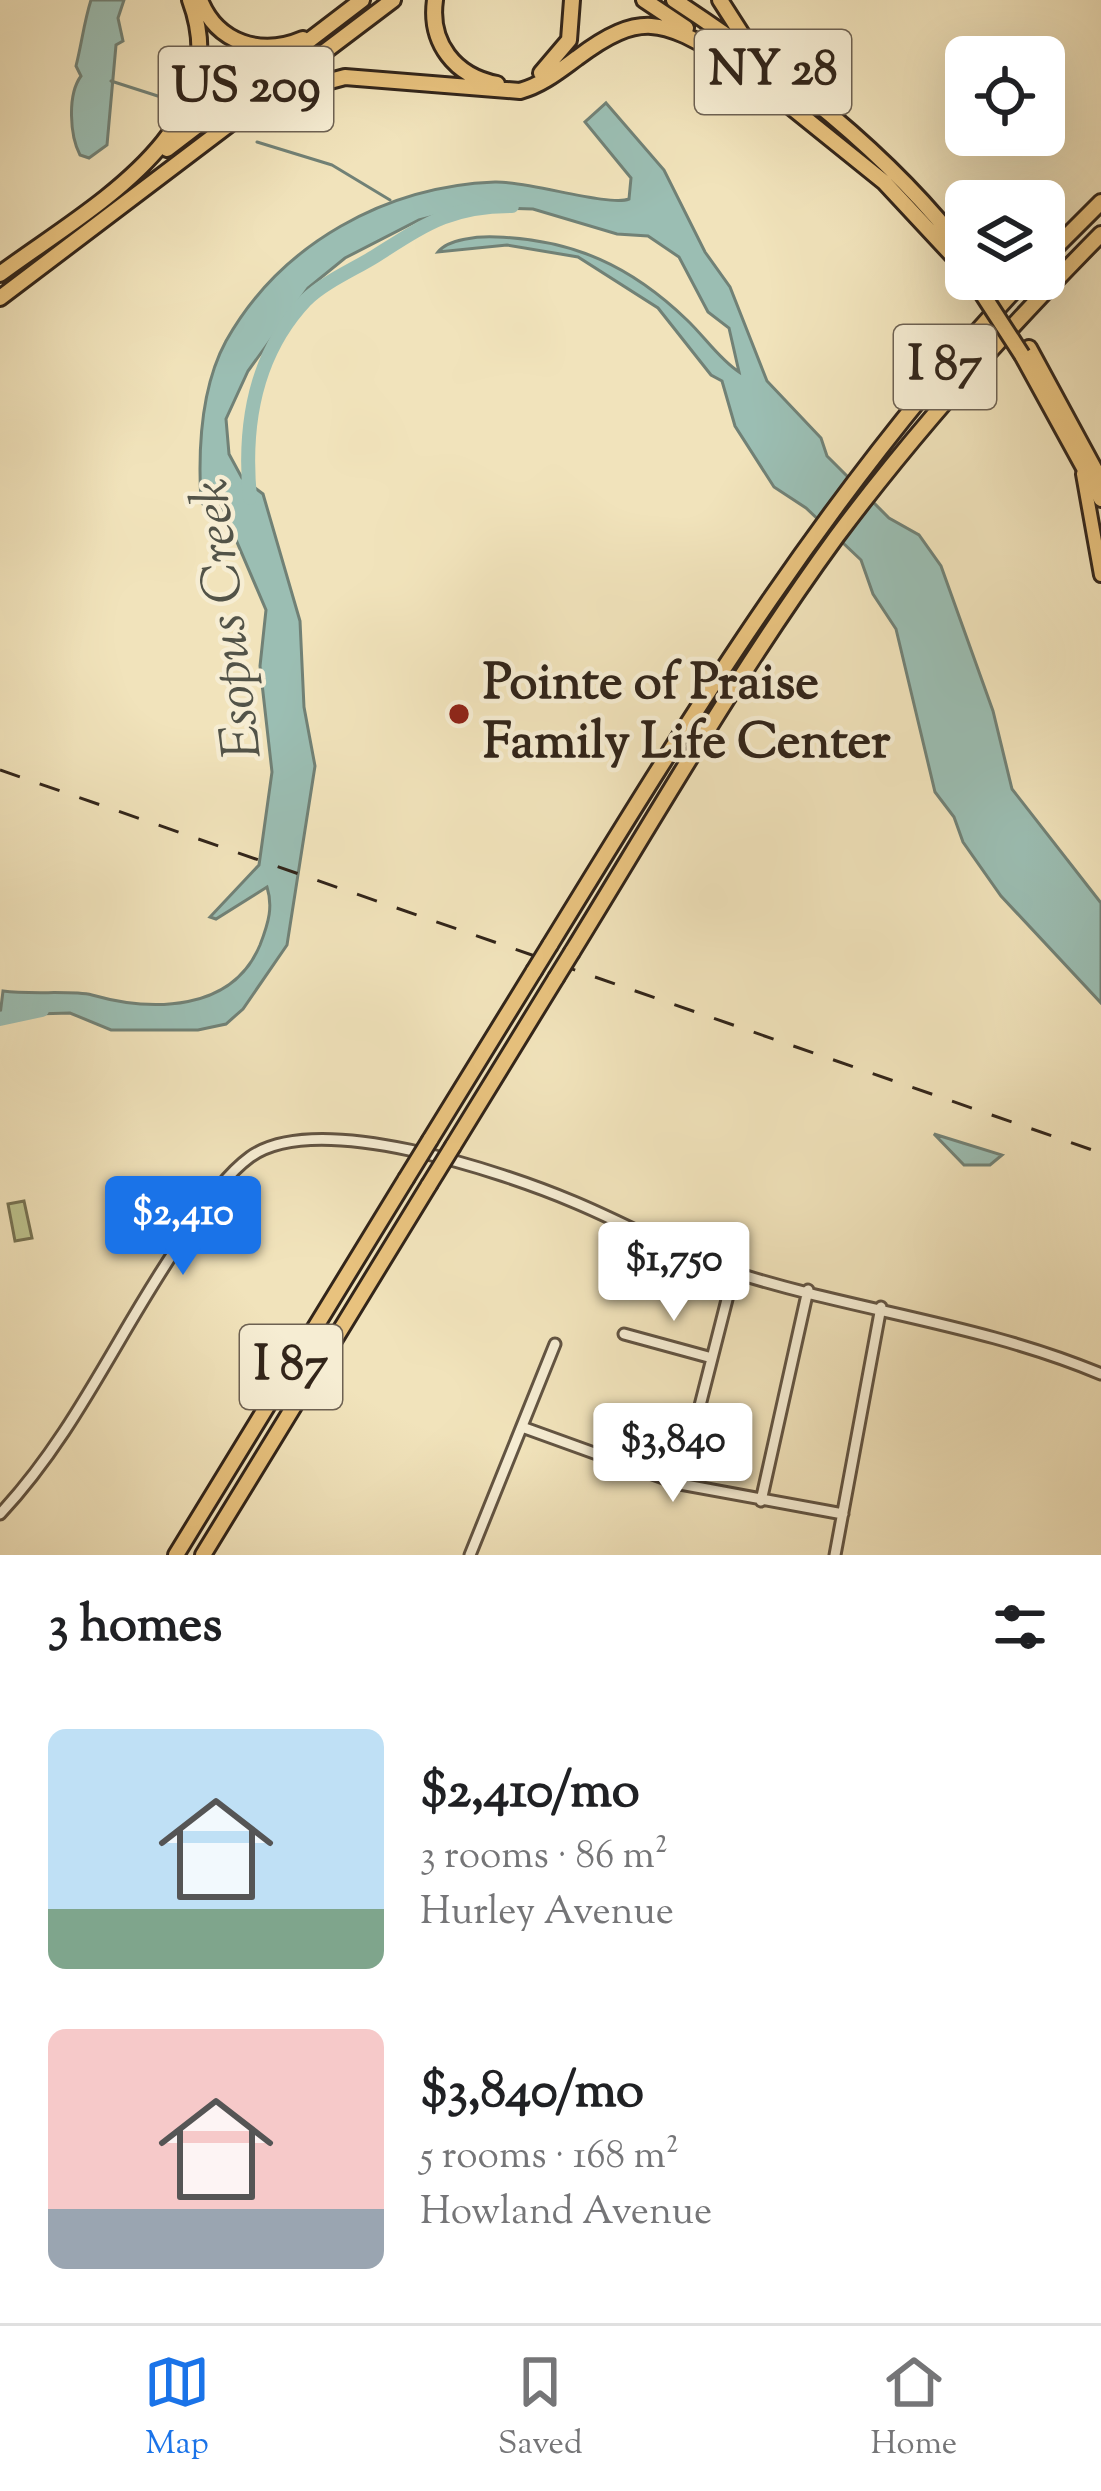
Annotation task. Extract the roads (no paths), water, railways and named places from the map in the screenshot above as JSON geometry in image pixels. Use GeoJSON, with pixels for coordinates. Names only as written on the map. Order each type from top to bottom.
{"type":"FeatureCollection","features":[{"type":"Feature","properties":{"kind":"highway"},"geometry":{"type":"LineString","coordinates":[[130,177],[171,135],[192,98],[201,55],[190,0]]}},
{"type":"Feature","properties":{"kind":"highway"},"geometry":{"type":"LineString","coordinates":[[200,0],[221,32],[262,47],[295,43],[348,11]]}},
{"type":"Feature","properties":{"kind":"highway","name":"US 209"},"geometry":{"type":"LineString","coordinates":[[0,274],[362,0]]}},
{"type":"Feature","properties":{"kind":"highway","name":"US 209"},"geometry":{"type":"LineString","coordinates":[[0,298],[393,0]]}},
{"type":"Feature","properties":{"kind":"highway"},"geometry":{"type":"LineString","coordinates":[[435,0],[436,34],[452,62],[478,79],[509,85],[538,76],[556,61],[572,29],[572,0]]}},
{"type":"Feature","properties":{"kind":"highway","name":"NY 28"},"geometry":{"type":"LineString","coordinates":[[644,0],[737,64],[884,182],[945,247]]}},
{"type":"Feature","properties":{"kind":"highway","name":"NY 28"},"geometry":{"type":"LineString","coordinates":[[674,0],[767,68],[891,172],[945,231]]}},
{"type":"Feature","properties":{"kind":"highway"},"geometry":{"type":"LineString","coordinates":[[720,0],[767,68]]}},
{"type":"Feature","properties":{"kind":"highway"},"geometry":{"type":"LineString","coordinates":[[231,123],[300,89],[345,77],[520,92],[554,76],[609,34],[638,23],[670,28],[737,64]]}},
{"type":"Feature","properties":{"kind":"highway"},"geometry":{"type":"LineString","coordinates":[[1065,238],[1101,202]]}},
{"type":"Feature","properties":{"kind":"highway","name":"I 87"},"geometry":{"type":"LineString","coordinates":[[1065,270],[1101,234]]}},
{"type":"Feature","properties":{"kind":"highway"},"geometry":{"type":"LineString","coordinates":[[1065,274],[1101,244]]}},
{"type":"Feature","properties":{"kind":"highway"},"geometry":{"type":"LineString","coordinates":[[991,300],[1026,351],[1101,499]]}},
{"type":"Feature","properties":{"kind":"highway","name":"I 87"},"geometry":{"type":"LineString","coordinates":[[176,1555],[534,970],[795,556],[869,458],[1007,300]]}},
{"type":"Feature","properties":{"kind":"highway","name":"I 87"},"geometry":{"type":"LineString","coordinates":[[202,1555],[813,570],[886,472],[1036,300]]}},
{"type":"Feature","properties":{"kind":"highway"},"geometry":{"type":"LineString","coordinates":[[1084,460],[1101,470]]}},
{"type":"Feature","properties":{"kind":"highway"},"geometry":{"type":"LineString","coordinates":[[1084,460],[1101,481]]}},
{"type":"Feature","properties":{"kind":"main road"},"geometry":{"type":"LineString","coordinates":[[1084,460],[1101,575]]}},
{"type":"Feature","properties":{"kind":"street"},"geometry":{"type":"LineString","coordinates":[[0,1514],[40,1471],[212,1197],[239,1166],[272,1145],[311,1138],[344,1140],[480,1172],[569,1199],[734,1273],[1024,1343],[1101,1374]]}},
{"type":"Feature","properties":{"kind":"street"},"geometry":{"type":"LineString","coordinates":[[680,1484],[734,1273]]}},
{"type":"Feature","properties":{"kind":"street"},"geometry":{"type":"LineString","coordinates":[[761,1501],[808,1290]]}},
{"type":"Feature","properties":{"kind":"street"},"geometry":{"type":"LineString","coordinates":[[835,1555],[881,1307]]}},
{"type":"Feature","properties":{"kind":"street"},"geometry":{"type":"LineString","coordinates":[[623,1334],[712,1358]]}},
{"type":"Feature","properties":{"kind":"street"},"geometry":{"type":"LineString","coordinates":[[470,1555],[554,1343]]}},
{"type":"Feature","properties":{"kind":"street"},"geometry":{"type":"LineString","coordinates":[[521,1427],[680,1484],[843,1514]]}},
{"type":"Feature","properties":{"kind":"water"},"geometry":{"type":"Polygon","coordinates":[[[91,0],[124,0],[118,18],[123,41],[116,45],[107,145],[89,158],[80,155],[72,115],[81,76],[76,66],[91,0]]]}},
{"type":"Feature","properties":{"kind":"water"},"geometry":{"type":"Polygon","coordinates":[[[606,103],[664,170],[705,252],[730,287],[767,381],[821,438],[827,456],[889,518],[919,535],[941,566],[993,711],[1012,789],[1101,903],[1101,1003],[1001,896],[935,792],[896,629],[873,594],[861,560],[806,508],[774,487],[735,426],[722,381],[711,375],[658,308],[578,257],[507,245],[438,252],[456,241],[497,237],[551,244],[600,259],[666,301],[739,372],[729,328],[708,312],[679,257],[648,236],[617,234],[533,209],[469,207],[419,220],[345,258],[308,288],[248,371],[226,419],[229,454],[242,478],[263,494],[300,621],[304,707],[315,766],[287,945],[243,1009],[226,1024],[198,1030],[111,1030],[70,1013],[0,1015],[3,991],[84,994],[140,1004],[188,1002],[230,983],[247,967],[263,937],[270,908],[267,887],[216,919],[210,917],[259,865],[272,772],[260,666],[266,610],[213,486],[207,498],[215,517],[201,502],[200,482],[211,378],[226,341],[249,306],[276,275],[341,226],[415,195],[495,182],[605,200],[629,199],[631,178],[585,122],[606,103]]]}},
{"type":"Feature","properties":{"kind":"water"},"geometry":{"type":"Polygon","coordinates":[[[934,1134],[1002,1155],[990,1165],[964,1165],[934,1134]]]}},
{"type":"Feature","properties":{"kind":"waterway"},"geometry":{"type":"LineString","coordinates":[[111,81],[164,98]]}},
{"type":"Feature","properties":{"kind":"waterway"},"geometry":{"type":"LineString","coordinates":[[257,142],[332,165],[390,200]]}},
{"type":"Feature","properties":{"kind":"waterway","name":"Esopus Creek"},"geometry":{"type":"LineString","coordinates":[[250,498],[248,444],[256,393],[274,344],[306,300],[440,219],[472,209],[512,206]]}},
{"type":"Feature","properties":{"kind":"waterway","name":"Esopus Creek"},"geometry":{"type":"LineString","coordinates":[[0,1019],[42,1010]]}},
{"type":"Feature","properties":{"kind":"railway"},"geometry":{"type":"LineString","coordinates":[[0,770],[1101,1153]]}},
{"type":"Feature","properties":{"kind":"place","name":"Pointe of Praise Family Life Center"},"geometry":{"type":"Point","coordinates":[459,714]}}]}
